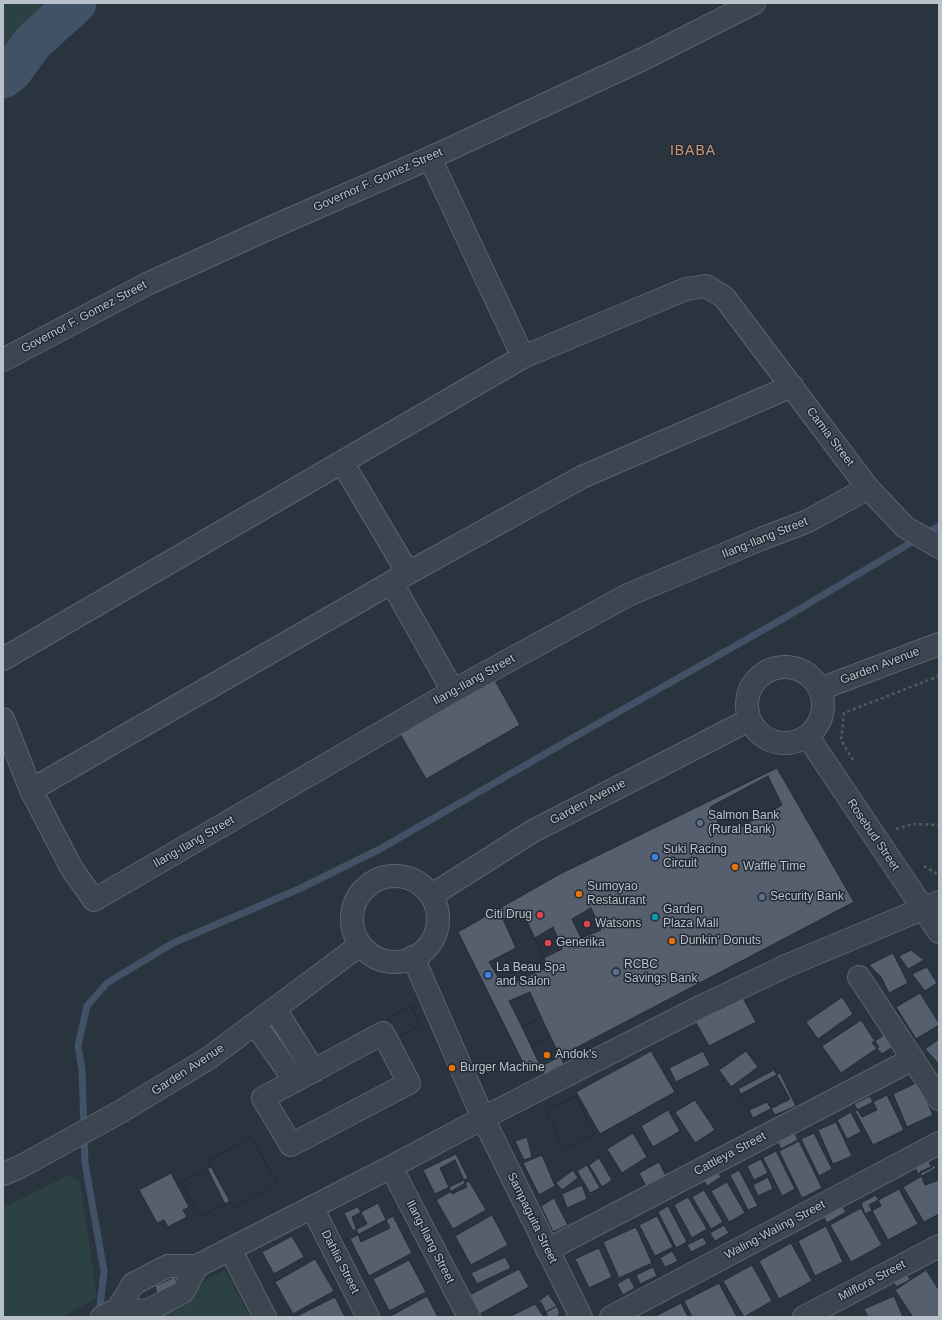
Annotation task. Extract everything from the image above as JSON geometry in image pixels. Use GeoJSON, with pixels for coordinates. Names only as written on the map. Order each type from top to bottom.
{"type":"FeatureCollection","features":[{"type":"Feature","properties":{"kind":"street","name":"Governor F. Gomez Street"},"geometry":{"type":"LineString","coordinates":[[3,360],[147,284],[430,158],[643,59],[754,3]]}},
{"type":"Feature","properties":{"kind":"street"},"geometry":{"type":"LineString","coordinates":[[430,158],[524,357]]}},
{"type":"Feature","properties":{"kind":"street","name":"Camia Street"},"geometry":{"type":"LineString","coordinates":[[3,659],[524,357],[686,289],[706,286],[724,298],[868,488],[905,527],[939,546]]}},
{"type":"Feature","properties":{"kind":"street"},"geometry":{"type":"LineString","coordinates":[[3,719],[30,790],[400,578],[582,477],[792,386]]}},
{"type":"Feature","properties":{"kind":"street"},"geometry":{"type":"LineString","coordinates":[[342,462],[400,578],[453,691]]}},
{"type":"Feature","properties":{"kind":"street","name":"Ilang-Ilang Street"},"geometry":{"type":"LineString","coordinates":[[30,790],[72,869],[94,900],[453,691],[628,595],[761,539],[808,521],[868,488]]}},
{"type":"Feature","properties":{"kind":"street","name":"Garden Avenue"},"geometry":{"type":"LineString","coordinates":[[820,689],[939,644]]}},
{"type":"Feature","properties":{"kind":"street"},"geometry":{"type":"LineString","coordinates":[[784,667],[799,669],[812,677],[820,689],[824,702],[823,715],[817,727],[808,737],[792,744],[774,742],[759,734],[749,720],[746,705],[749,690],[758,678],[770,670],[784,667]]}},
{"type":"Feature","properties":{"kind":"street","name":"Garden Avenue"},"geometry":{"type":"LineString","coordinates":[[432,895],[533,831],[749,720]]}},
{"type":"Feature","properties":{"kind":"street","name":"Rosebud Street"},"geometry":{"type":"LineString","coordinates":[[808,737],[931,905],[939,932]]}},
{"type":"Feature","properties":{"kind":"street"},"geometry":{"type":"LineString","coordinates":[[386,876],[404,876],[420,883],[432,895],[438,913],[436,933],[426,949],[413,957],[396,962],[383,960],[370,954],[360,945],[353,929],[352,912],[358,896],[370,883],[386,876]]}},
{"type":"Feature","properties":{"kind":"street"},"geometry":{"type":"LineString","coordinates":[[111,1312],[133,1284],[168,1266],[197,1266],[700,1007],[786,966],[931,905]]}},
{"type":"Feature","properties":{"kind":"street","name":"Garden Avenue"},"geometry":{"type":"LineString","coordinates":[[3,1174],[18,1168],[120,1112],[209,1058],[360,945]]}},
{"type":"Feature","properties":{"kind":"street","name":"Sampaguita Street"},"geometry":{"type":"LineString","coordinates":[[413,957],[483,1118],[581,1317]]}},
{"type":"Feature","properties":{"kind":"street"},"geometry":{"type":"LineString","coordinates":[[859,977],[939,1099]]}},
{"type":"Feature","properties":{"kind":"street"},"geometry":{"type":"LineString","coordinates":[[275,1009],[314,1071]]}},
{"type":"Feature","properties":{"kind":"street"},"geometry":{"type":"LineString","coordinates":[[255,1024],[295,1082]]}},
{"type":"Feature","properties":{"kind":"street"},"geometry":{"type":"LineString","coordinates":[[383,1033],[408,1083],[291,1145],[263,1098],[295,1082],[383,1033]]}},
{"type":"Feature","properties":{"kind":"street","name":"Cattleya Street"},"geometry":{"type":"LineString","coordinates":[[547,1250],[913,1059]]}},
{"type":"Feature","properties":{"kind":"street","name":"Waling-Waling Street"},"geometry":{"type":"LineString","coordinates":[[611,1317],[939,1143]]}},
{"type":"Feature","properties":{"kind":"street","name":"Ilang-Ilang Street"},"geometry":{"type":"LineString","coordinates":[[391,1167],[468,1317]]}},
{"type":"Feature","properties":{"kind":"street","name":"Dahlia Street"},"geometry":{"type":"LineString","coordinates":[[312,1207],[368,1317]]}},
{"type":"Feature","properties":{"kind":"street","name":"Milflora Street"},"geometry":{"type":"LineString","coordinates":[[804,1317],[939,1246]]}},
{"type":"Feature","properties":{"kind":"street"},"geometry":{"type":"LineString","coordinates":[[230,1249],[265,1317]]}},
{"type":"Feature","properties":{"kind":"street"},"geometry":{"type":"LineString","coordinates":[[111,1312],[147,1311],[183,1292],[197,1266]]}},
{"type":"Feature","properties":{"kind":"path"},"geometry":{"type":"LineString","coordinates":[[841,740],[844,713],[939,676]]}},
{"type":"Feature","properties":{"kind":"path"},"geometry":{"type":"LineString","coordinates":[[895,829],[913,824],[939,825]]}},
{"type":"Feature","properties":{"kind":"green space"},"geometry":{"type":"Polygon","coordinates":[[[3,3],[58,3],[30,22],[3,54],[3,3]]]}},
{"type":"Feature","properties":{"kind":"green space"},"geometry":{"type":"Polygon","coordinates":[[[69,1175],[80,1181],[97,1298],[62,1317],[3,1317],[3,1208],[69,1175]]]}},
{"type":"Feature","properties":{"kind":"green space"},"geometry":{"type":"Polygon","coordinates":[[[225,1270],[250,1317],[161,1317],[184,1304],[205,1280],[225,1270]]]}},
{"type":"Feature","properties":{"kind":"building"},"geometry":{"type":"Polygon","coordinates":[[[493,677],[520,725],[426,779],[399,732],[493,677]]]}},
{"type":"Feature","properties":{"kind":"building","name":"Garden Plaza Mall"},"geometry":{"type":"Polygon","coordinates":[[[777,768],[854,902],[528,1073],[458,932],[558,875],[777,768]]]}},
{"type":"Feature","properties":{"kind":"building"},"geometry":{"type":"Polygon","coordinates":[[[768,776],[782,805],[725,835],[710,807],[768,776]]]}},
{"type":"Feature","properties":{"kind":"building","name":"Watsons"},"geometry":{"type":"Polygon","coordinates":[[[591,908],[601,930],[581,938],[572,919],[591,908]]]}},
{"type":"Feature","properties":{"kind":"building"},"geometry":{"type":"Polygon","coordinates":[[[522,910],[548,967],[504,987],[489,962],[516,948],[503,919],[522,910]]]}},
{"type":"Feature","properties":{"kind":"building","name":"Generika"},"geometry":{"type":"Polygon","coordinates":[[[553,927],[562,949],[544,958],[535,938],[553,927]]]}},
{"type":"Feature","properties":{"kind":"building"},"geometry":{"type":"Polygon","coordinates":[[[911,950],[924,960],[908,969],[899,956],[911,950]]]}},
{"type":"Feature","properties":{"kind":"building"},"geometry":{"type":"Polygon","coordinates":[[[893,953],[908,983],[889,993],[881,977],[869,965],[893,953]]]}},
{"type":"Feature","properties":{"kind":"building"},"geometry":{"type":"Polygon","coordinates":[[[927,967],[937,983],[925,991],[912,974],[927,967]]]}},
{"type":"Feature","properties":{"kind":"building"},"geometry":{"type":"Polygon","coordinates":[[[530,992],[541,1017],[522,1027],[509,1001],[530,992]]]}},
{"type":"Feature","properties":{"kind":"building"},"geometry":{"type":"Polygon","coordinates":[[[920,993],[939,1025],[916,1039],[896,1007],[920,993]]]}},
{"type":"Feature","properties":{"kind":"building"},"geometry":{"type":"Polygon","coordinates":[[[742,996],[756,1022],[709,1046],[695,1021],[742,996]]]}},
{"type":"Feature","properties":{"kind":"building"},"geometry":{"type":"Polygon","coordinates":[[[842,997],[853,1014],[818,1039],[806,1022],[842,997]]]}},
{"type":"Feature","properties":{"kind":"building"},"geometry":{"type":"Polygon","coordinates":[[[411,1006],[420,1025],[398,1037],[388,1018],[411,1006]]]}},
{"type":"Feature","properties":{"kind":"building"},"geometry":{"type":"Polygon","coordinates":[[[411,1006],[420,1025],[398,1037],[388,1018],[411,1006]]]}},
{"type":"Feature","properties":{"kind":"building"},"geometry":{"type":"Polygon","coordinates":[[[541,1017],[550,1036],[531,1046],[522,1027],[541,1017]]]}},
{"type":"Feature","properties":{"kind":"building"},"geometry":{"type":"Polygon","coordinates":[[[861,1020],[879,1047],[841,1073],[822,1046],[861,1020]]]}},
{"type":"Feature","properties":{"kind":"building"},"geometry":{"type":"Polygon","coordinates":[[[884,1035],[894,1046],[882,1054],[872,1043],[884,1035]]]}},
{"type":"Feature","properties":{"kind":"building","name":"Andok's"},"geometry":{"type":"Polygon","coordinates":[[[550,1036],[564,1064],[544,1074],[531,1046],[550,1036]]]}},
{"type":"Feature","properties":{"kind":"building"},"geometry":{"type":"Polygon","coordinates":[[[939,1039],[939,1064],[925,1049],[939,1039]]]}},
{"type":"Feature","properties":{"kind":"building"},"geometry":{"type":"Polygon","coordinates":[[[651,1051],[675,1092],[600,1134],[576,1092],[651,1051]]]}},
{"type":"Feature","properties":{"kind":"building"},"geometry":{"type":"Polygon","coordinates":[[[703,1051],[710,1065],[676,1082],[669,1068],[703,1051]]]}},
{"type":"Feature","properties":{"kind":"building"},"geometry":{"type":"Polygon","coordinates":[[[746,1051],[758,1067],[731,1087],[719,1070],[746,1051]]]}},
{"type":"Feature","properties":{"kind":"building"},"geometry":{"type":"Polygon","coordinates":[[[774,1070],[790,1099],[753,1118],[738,1089],[774,1070]]]}},
{"type":"Feature","properties":{"kind":"building"},"geometry":{"type":"Polygon","coordinates":[[[780,1073],[796,1106],[775,1115],[767,1102],[749,1110],[741,1094],[780,1073]]]}},
{"type":"Feature","properties":{"kind":"building"},"geometry":{"type":"Polygon","coordinates":[[[918,1082],[933,1115],[907,1127],[893,1094],[918,1082]]]}},
{"type":"Feature","properties":{"kind":"building"},"geometry":{"type":"Polygon","coordinates":[[[887,1095],[904,1130],[873,1145],[855,1111],[887,1095]]]}},
{"type":"Feature","properties":{"kind":"building"},"geometry":{"type":"Polygon","coordinates":[[[576,1096],[594,1134],[564,1149],[546,1110],[576,1096]]]}},
{"type":"Feature","properties":{"kind":"building"},"geometry":{"type":"Polygon","coordinates":[[[576,1096],[594,1134],[564,1149],[546,1110],[576,1096]]]}},
{"type":"Feature","properties":{"kind":"building"},"geometry":{"type":"Polygon","coordinates":[[[870,1096],[877,1110],[862,1117],[854,1104],[870,1096]]]}},
{"type":"Feature","properties":{"kind":"building"},"geometry":{"type":"Polygon","coordinates":[[[695,1100],[715,1130],[695,1143],[675,1112],[695,1100]]]}},
{"type":"Feature","properties":{"kind":"building"},"geometry":{"type":"Polygon","coordinates":[[[668,1110],[680,1131],[653,1147],[641,1126],[668,1110]]]}},
{"type":"Feature","properties":{"kind":"building"},"geometry":{"type":"Polygon","coordinates":[[[851,1112],[861,1132],[847,1139],[837,1120],[851,1112]]]}},
{"type":"Feature","properties":{"kind":"building"},"geometry":{"type":"Polygon","coordinates":[[[836,1122],[852,1156],[833,1164],[818,1130],[836,1122]]]}},
{"type":"Feature","properties":{"kind":"building"},"geometry":{"type":"Polygon","coordinates":[[[794,1132],[798,1140],[781,1149],[777,1141],[794,1132]]]}},
{"type":"Feature","properties":{"kind":"building"},"geometry":{"type":"Polygon","coordinates":[[[633,1133],[647,1157],[622,1173],[607,1149],[633,1133]]]}},
{"type":"Feature","properties":{"kind":"building"},"geometry":{"type":"Polygon","coordinates":[[[814,1133],[832,1169],[819,1176],[801,1139],[814,1133]]]}},
{"type":"Feature","properties":{"kind":"building"},"geometry":{"type":"Polygon","coordinates":[[[251,1137],[277,1183],[233,1207],[208,1161],[251,1137]]]}},
{"type":"Feature","properties":{"kind":"building"},"geometry":{"type":"Polygon","coordinates":[[[251,1137],[277,1183],[233,1207],[230,1201],[200,1217],[181,1182],[211,1167],[208,1161],[251,1137]]]}},
{"type":"Feature","properties":{"kind":"building"},"geometry":{"type":"Polygon","coordinates":[[[527,1137],[532,1157],[524,1160],[515,1141],[527,1137]]]}},
{"type":"Feature","properties":{"kind":"building"},"geometry":{"type":"Polygon","coordinates":[[[799,1141],[822,1188],[802,1198],[779,1151],[799,1141]]]}},
{"type":"Feature","properties":{"kind":"building"},"geometry":{"type":"Polygon","coordinates":[[[776,1151],[795,1189],[782,1196],[763,1158],[776,1151]]]}},
{"type":"Feature","properties":{"kind":"building"},"geometry":{"type":"Polygon","coordinates":[[[456,1154],[468,1178],[435,1194],[423,1170],[456,1154]]]}},
{"type":"Feature","properties":{"kind":"building"},"geometry":{"type":"Polygon","coordinates":[[[542,1155],[555,1186],[539,1195],[523,1163],[542,1155]]]}},
{"type":"Feature","properties":{"kind":"building"},"geometry":{"type":"Polygon","coordinates":[[[926,1156],[932,1168],[918,1174],[913,1163],[926,1156]]]}},
{"type":"Feature","properties":{"kind":"building"},"geometry":{"type":"Polygon","coordinates":[[[599,1158],[612,1180],[602,1187],[589,1165],[599,1158]]]}},
{"type":"Feature","properties":{"kind":"building"},"geometry":{"type":"Polygon","coordinates":[[[761,1159],[768,1173],[754,1180],[747,1166],[761,1159]]]}},
{"type":"Feature","properties":{"kind":"building"},"geometry":{"type":"Polygon","coordinates":[[[455,1160],[467,1187],[452,1194],[440,1168],[455,1160]]]}},
{"type":"Feature","properties":{"kind":"building"},"geometry":{"type":"Polygon","coordinates":[[[659,1162],[669,1182],[649,1192],[639,1173],[659,1162]]]}},
{"type":"Feature","properties":{"kind":"building"},"geometry":{"type":"Polygon","coordinates":[[[587,1165],[600,1188],[590,1193],[577,1171],[587,1165]]]}},
{"type":"Feature","properties":{"kind":"building"},"geometry":{"type":"Polygon","coordinates":[[[935,1165],[939,1180],[925,1185],[920,1172],[935,1165]]]}},
{"type":"Feature","properties":{"kind":"building"},"geometry":{"type":"Polygon","coordinates":[[[715,1167],[721,1177],[707,1186],[700,1175],[715,1167]]]}},
{"type":"Feature","properties":{"kind":"building"},"geometry":{"type":"Polygon","coordinates":[[[207,1168],[225,1204],[200,1217],[181,1182],[207,1168]]]}},
{"type":"Feature","properties":{"kind":"building"},"geometry":{"type":"Polygon","coordinates":[[[936,1168],[939,1174],[939,1214],[924,1222],[903,1187],[936,1168]]]}},
{"type":"Feature","properties":{"kind":"building"},"geometry":{"type":"Polygon","coordinates":[[[573,1170],[578,1178],[562,1190],[556,1183],[573,1170]]]}},
{"type":"Feature","properties":{"kind":"building"},"geometry":{"type":"Polygon","coordinates":[[[739,1170],[758,1206],[748,1210],[730,1175],[739,1170]]]}},
{"type":"Feature","properties":{"kind":"building"},"geometry":{"type":"Polygon","coordinates":[[[171,1173],[189,1207],[183,1210],[187,1217],[168,1227],[164,1220],[157,1223],[139,1190],[171,1173]]]}},
{"type":"Feature","properties":{"kind":"building"},"geometry":{"type":"Polygon","coordinates":[[[768,1177],[773,1189],[758,1196],[753,1185],[768,1177]]]}},
{"type":"Feature","properties":{"kind":"building"},"geometry":{"type":"Polygon","coordinates":[[[469,1181],[486,1210],[453,1229],[436,1200],[469,1181]]]}},
{"type":"Feature","properties":{"kind":"building"},"geometry":{"type":"Polygon","coordinates":[[[727,1182],[745,1213],[729,1222],[711,1191],[727,1182]]]}},
{"type":"Feature","properties":{"kind":"building"},"geometry":{"type":"Polygon","coordinates":[[[582,1185],[587,1199],[567,1208],[562,1194],[582,1185]]]}},
{"type":"Feature","properties":{"kind":"building"},"geometry":{"type":"Polygon","coordinates":[[[899,1189],[918,1224],[888,1240],[869,1205],[899,1189]]]}},
{"type":"Feature","properties":{"kind":"building"},"geometry":{"type":"Polygon","coordinates":[[[704,1190],[723,1222],[711,1229],[692,1197],[704,1190]]]}},
{"type":"Feature","properties":{"kind":"building"},"geometry":{"type":"Polygon","coordinates":[[[876,1195],[881,1206],[865,1214],[861,1203],[876,1195]]]}},
{"type":"Feature","properties":{"kind":"building"},"geometry":{"type":"Polygon","coordinates":[[[688,1197],[707,1229],[692,1238],[674,1205],[688,1197]]]}},
{"type":"Feature","properties":{"kind":"building"},"geometry":{"type":"Polygon","coordinates":[[[554,1198],[568,1225],[553,1232],[541,1206],[554,1198]]]}},
{"type":"Feature","properties":{"kind":"building"},"geometry":{"type":"Polygon","coordinates":[[[839,1201],[846,1212],[827,1223],[821,1212],[839,1201]]]}},
{"type":"Feature","properties":{"kind":"building"},"geometry":{"type":"Polygon","coordinates":[[[378,1203],[390,1228],[361,1242],[352,1217],[378,1203]]]}},
{"type":"Feature","properties":{"kind":"building"},"geometry":{"type":"Polygon","coordinates":[[[668,1206],[687,1242],[676,1248],[658,1212],[668,1206]]]}},
{"type":"Feature","properties":{"kind":"building"},"geometry":{"type":"Polygon","coordinates":[[[358,1207],[367,1224],[353,1231],[344,1213],[358,1207]]]}},
{"type":"Feature","properties":{"kind":"building"},"geometry":{"type":"Polygon","coordinates":[[[861,1208],[882,1245],[851,1262],[830,1225],[861,1208]]]}},
{"type":"Feature","properties":{"kind":"building"},"geometry":{"type":"Polygon","coordinates":[[[492,1215],[508,1245],[471,1265],[455,1236],[492,1215]]]}},
{"type":"Feature","properties":{"kind":"building"},"geometry":{"type":"Polygon","coordinates":[[[393,1216],[412,1253],[369,1276],[350,1239],[393,1216]]]}},
{"type":"Feature","properties":{"kind":"building"},"geometry":{"type":"Polygon","coordinates":[[[657,1216],[673,1247],[655,1256],[639,1225],[657,1216]]]}},
{"type":"Feature","properties":{"kind":"building"},"geometry":{"type":"Polygon","coordinates":[[[724,1225],[729,1233],[715,1241],[710,1233],[724,1225]]]}},
{"type":"Feature","properties":{"kind":"building"},"geometry":{"type":"Polygon","coordinates":[[[826,1226],[843,1262],[815,1276],[798,1241],[826,1226]]]}},
{"type":"Feature","properties":{"kind":"building"},"geometry":{"type":"Polygon","coordinates":[[[636,1227],[652,1263],[619,1278],[603,1242],[636,1227]]]}},
{"type":"Feature","properties":{"kind":"building"},"geometry":{"type":"Polygon","coordinates":[[[292,1236],[304,1257],[274,1274],[262,1252],[292,1236]]]}},
{"type":"Feature","properties":{"kind":"building"},"geometry":{"type":"Polygon","coordinates":[[[703,1237],[707,1244],[691,1252],[687,1245],[703,1237]]]}},
{"type":"Feature","properties":{"kind":"building"},"geometry":{"type":"Polygon","coordinates":[[[791,1243],[812,1281],[779,1299],[759,1261],[791,1243]]]}},
{"type":"Feature","properties":{"kind":"building"},"geometry":{"type":"Polygon","coordinates":[[[599,1248],[612,1277],[589,1288],[575,1259],[599,1248]]]}},
{"type":"Feature","properties":{"kind":"building"},"geometry":{"type":"Polygon","coordinates":[[[672,1251],[678,1261],[665,1267],[660,1258],[672,1251]]]}},
{"type":"Feature","properties":{"kind":"building"},"geometry":{"type":"Polygon","coordinates":[[[505,1257],[511,1268],[477,1284],[471,1273],[505,1257]]]}},
{"type":"Feature","properties":{"kind":"building"},"geometry":{"type":"Polygon","coordinates":[[[315,1259],[334,1291],[293,1314],[275,1282],[315,1259]]]}},
{"type":"Feature","properties":{"kind":"building"},"geometry":{"type":"Polygon","coordinates":[[[409,1260],[426,1292],[389,1311],[373,1279],[409,1260]]]}},
{"type":"Feature","properties":{"kind":"building"},"geometry":{"type":"Polygon","coordinates":[[[752,1265],[772,1301],[744,1317],[723,1281],[752,1265]]]}},
{"type":"Feature","properties":{"kind":"building"},"geometry":{"type":"Polygon","coordinates":[[[653,1267],[657,1276],[640,1284],[636,1275],[653,1267]]]}},
{"type":"Feature","properties":{"kind":"building"},"geometry":{"type":"Polygon","coordinates":[[[519,1269],[529,1287],[476,1316],[466,1297],[519,1269]]]}},
{"type":"Feature","properties":{"kind":"building"},"geometry":{"type":"Polygon","coordinates":[[[926,1270],[939,1290],[939,1317],[913,1317],[895,1290],[926,1270]]]}},
{"type":"Feature","properties":{"kind":"building"},"geometry":{"type":"Polygon","coordinates":[[[906,1271],[910,1280],[896,1287],[892,1279],[906,1271]]]}},
{"type":"Feature","properties":{"kind":"building"},"geometry":{"type":"Polygon","coordinates":[[[175,1277],[177,1283],[171,1286],[171,1290],[157,1294],[155,1286],[175,1277]]]}},
{"type":"Feature","properties":{"kind":"building"},"geometry":{"type":"Polygon","coordinates":[[[629,1277],[635,1288],[623,1295],[617,1284],[629,1277]]]}},
{"type":"Feature","properties":{"kind":"building"},"geometry":{"type":"Polygon","coordinates":[[[719,1283],[737,1317],[692,1317],[684,1301],[719,1283]]]}},
{"type":"Feature","properties":{"kind":"building"},"geometry":{"type":"Polygon","coordinates":[[[548,1294],[557,1306],[542,1314],[535,1304],[548,1294]]]}},
{"type":"Feature","properties":{"kind":"building"},"geometry":{"type":"Polygon","coordinates":[[[427,1296],[438,1317],[389,1317],[427,1296]]]}},
{"type":"Feature","properties":{"kind":"building"},"geometry":{"type":"Polygon","coordinates":[[[894,1296],[903,1317],[868,1317],[864,1309],[894,1296]]]}},
{"type":"Feature","properties":{"kind":"building"},"geometry":{"type":"Polygon","coordinates":[[[335,1297],[345,1317],[295,1317],[335,1297]]]}},
{"type":"Feature","properties":{"kind":"building"},"geometry":{"type":"Polygon","coordinates":[[[541,1302],[548,1317],[509,1317],[535,1304],[541,1302]]]}},
{"type":"Feature","properties":{"kind":"building"},"geometry":{"type":"Polygon","coordinates":[[[681,1303],[688,1317],[654,1317],[681,1303]]]}},
{"type":"Feature","properties":{"kind":"building"},"geometry":{"type":"Polygon","coordinates":[[[557,1306],[560,1314],[558,1317],[543,1317],[542,1314],[557,1306]]]}},
{"type":"Feature","properties":{"kind":"waterway"},"geometry":{"type":"LineString","coordinates":[[3,78],[12,71],[33,42],[76,3]]}},
{"type":"Feature","properties":{"kind":"waterway"},"geometry":{"type":"LineString","coordinates":[[99,1315],[104,1271],[85,1163],[82,1069],[78,1046],[87,1006],[107,983],[173,943],[299,889],[380,849],[786,617],[939,526]]}},
{"type":"Feature","properties":{"kind":"place","name":"Salmon Bank (Rural Bank)"},"geometry":{"type":"Point","coordinates":[700,823]}},
{"type":"Feature","properties":{"kind":"place","name":"Suki Racing Circuit"},"geometry":{"type":"Point","coordinates":[655,857]}},
{"type":"Feature","properties":{"kind":"place","name":"Waffle Time"},"geometry":{"type":"Point","coordinates":[735,867]}},
{"type":"Feature","properties":{"kind":"place","name":"Sumoyao Restaurant"},"geometry":{"type":"Point","coordinates":[579,894]}},
{"type":"Feature","properties":{"kind":"place","name":"Security Bank"},"geometry":{"type":"Point","coordinates":[762,897]}},
{"type":"Feature","properties":{"kind":"place","name":"Citi Drug"},"geometry":{"type":"Point","coordinates":[540,915]}},
{"type":"Feature","properties":{"kind":"place","name":"Garden Plaza Mall"},"geometry":{"type":"Point","coordinates":[655,917]}},
{"type":"Feature","properties":{"kind":"place","name":"Watsons"},"geometry":{"type":"Point","coordinates":[587,924]}},
{"type":"Feature","properties":{"kind":"place","name":"Dunkin' Donuts"},"geometry":{"type":"Point","coordinates":[672,941]}},
{"type":"Feature","properties":{"kind":"place","name":"Generika"},"geometry":{"type":"Point","coordinates":[548,943]}},
{"type":"Feature","properties":{"kind":"place","name":"RCBC Savings Bank"},"geometry":{"type":"Point","coordinates":[616,972]}},
{"type":"Feature","properties":{"kind":"place","name":"La Beau Spa and Salon"},"geometry":{"type":"Point","coordinates":[488,975]}},
{"type":"Feature","properties":{"kind":"place","name":"Andok's"},"geometry":{"type":"Point","coordinates":[547,1055]}},
{"type":"Feature","properties":{"kind":"place","name":"Burger Machine"},"geometry":{"type":"Point","coordinates":[452,1068]}},
{"type":"Feature","properties":{"kind":"district","name":"IBABA"},"geometry":{"type":"Point","coordinates":[693,151]}}]}
